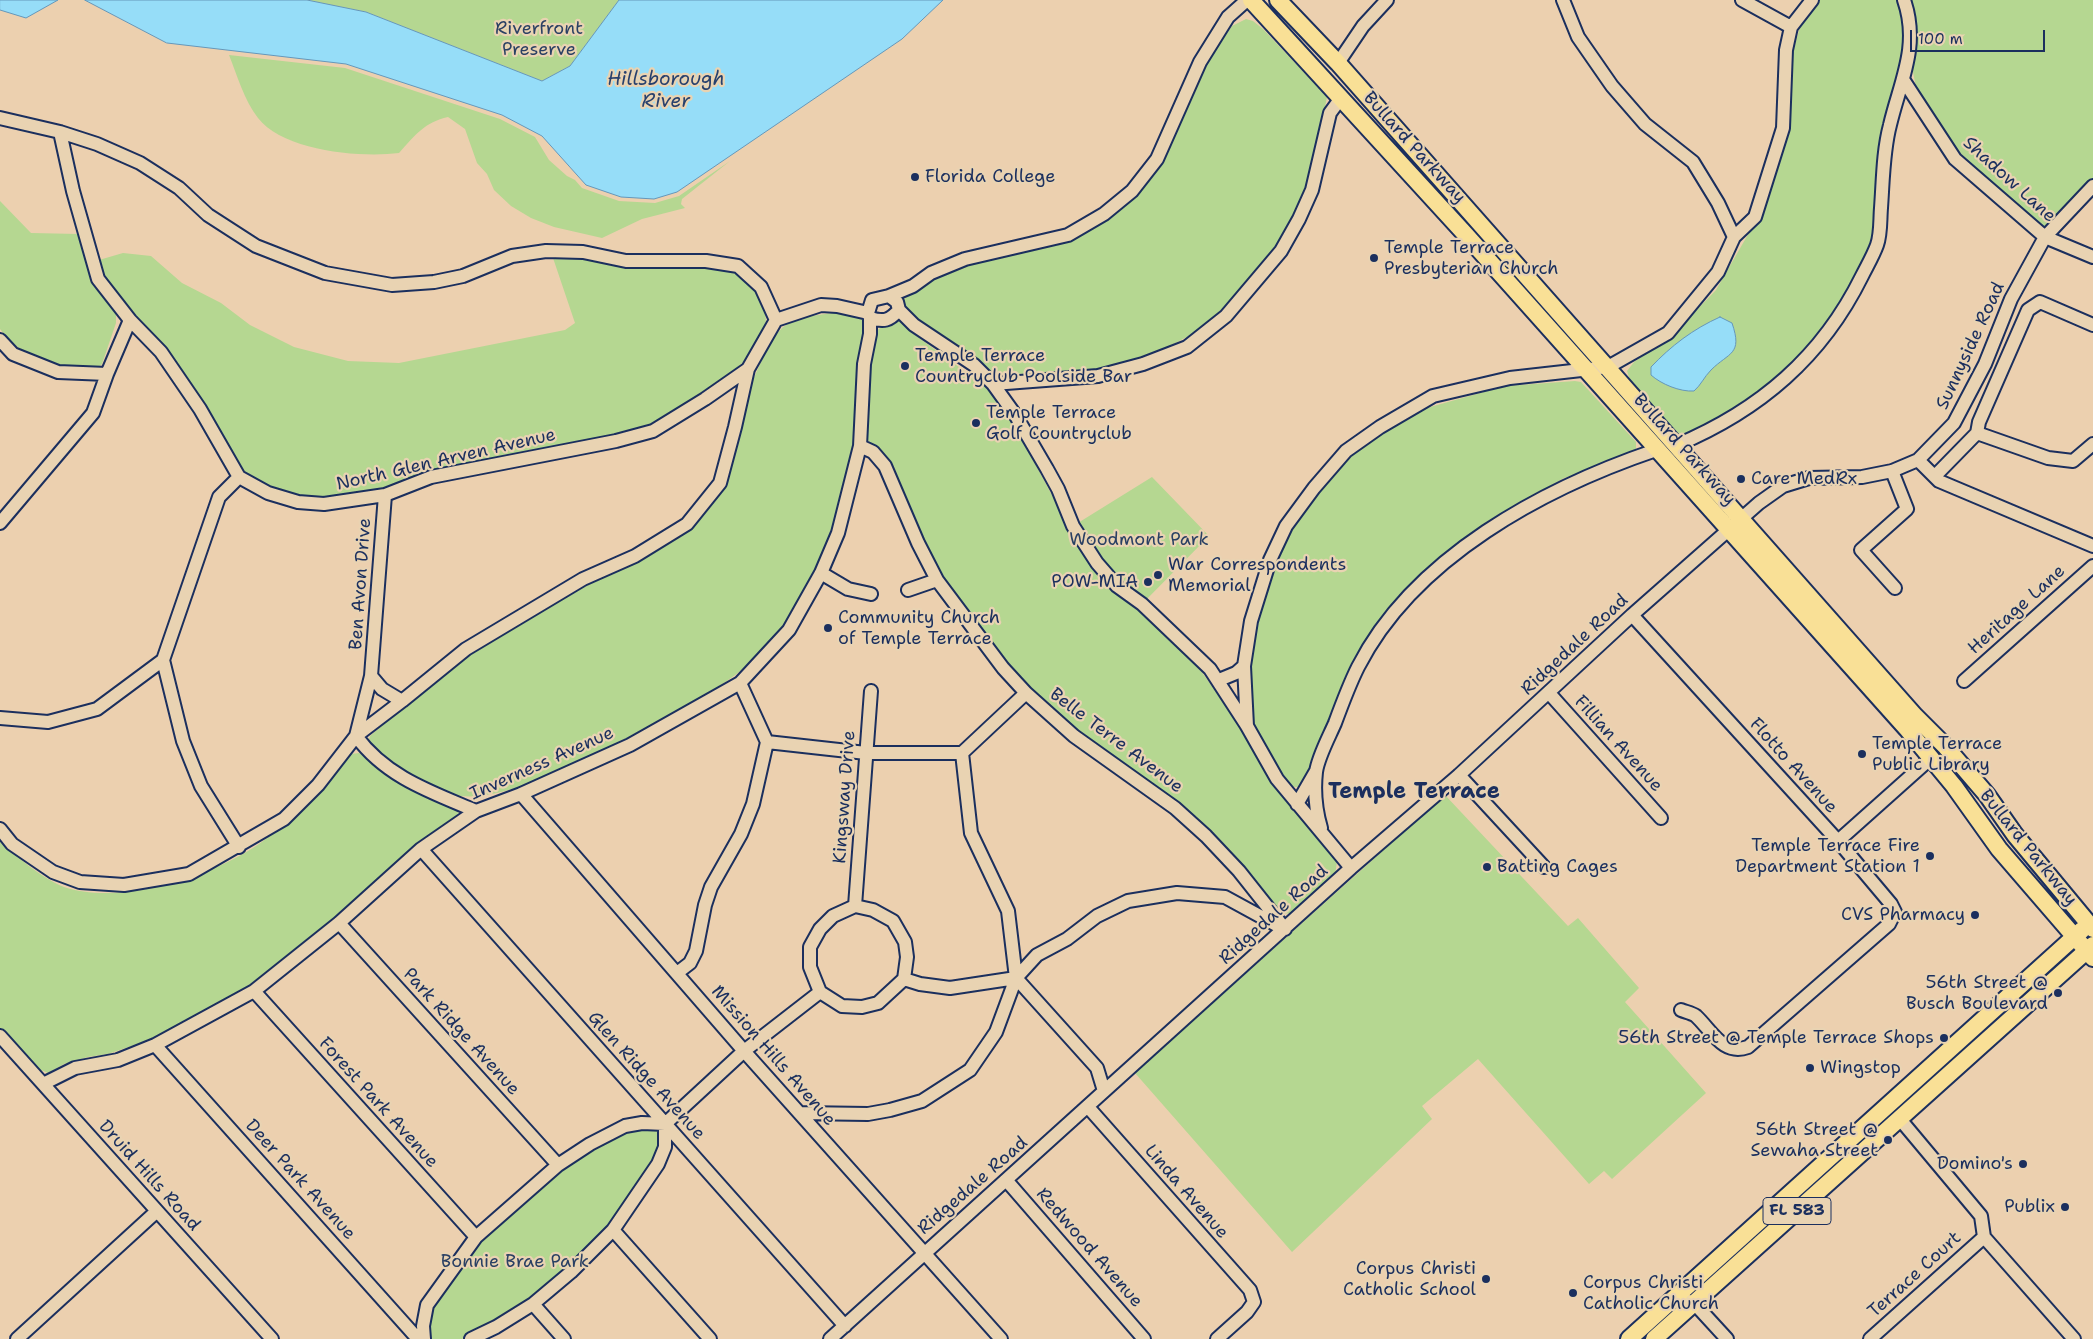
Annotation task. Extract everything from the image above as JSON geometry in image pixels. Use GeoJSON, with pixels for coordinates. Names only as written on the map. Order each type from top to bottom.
{"type":"FeatureCollection","features":[{"type":"Feature","properties":{"kind":"main road","name":"Bullard Parkway"},"geometry":{"type":"LineString","coordinates":[[1251,0],[1856,671],[1931,758],[1999,848],[2075,937],[2091,951]]}},
{"type":"Feature","properties":{"kind":"main road","name":"Bullard Parkway"},"geometry":{"type":"LineString","coordinates":[[1278,0],[1338,63],[1915,716],[1945,746],[1990,800],[2015,835],[2092,924]]}},
{"type":"Feature","properties":{"kind":"main road","name":"FL 583"},"geometry":{"type":"LineString","coordinates":[[1629,1339],[2075,937],[2092,924]]}},
{"type":"Feature","properties":{"kind":"main road","name":"FL 583"},"geometry":{"type":"LineString","coordinates":[[1654,1339],[1899,1118],[2091,951]]}},
{"type":"Feature","properties":{"kind":"main road"},"geometry":{"type":"LineString","coordinates":[[1899,1118],[1897,1114],[1903,1103],[1946,1062],[1952,1048]]}},
{"type":"Feature","properties":{"kind":"main road"},"geometry":{"type":"LineString","coordinates":[[1846,1167],[1878,1124],[1878,1114]]}},
{"type":"Feature","properties":{"kind":"main road"},"geometry":{"type":"LineString","coordinates":[[1750,1253],[1757,1238],[1794,1203],[1796,1196],[1794,1190]]}},
{"type":"Feature","properties":{"kind":"street"},"geometry":{"type":"LineString","coordinates":[[0,118],[60,132],[97,144],[140,164],[178,188],[208,215],[256,246],[324,273],[392,285],[434,282],[463,276],[512,256],[546,251],[583,252],[626,261],[706,261],[738,266],[761,287],[776,320],[821,305],[885,311],[931,273],[965,259],[1068,235],[1104,214],[1132,191],[1157,160],[1200,62],[1228,17],[1247,0]]}},
{"type":"Feature","properties":{"kind":"street"},"geometry":{"type":"LineString","coordinates":[[1338,63],[1363,26],[1388,0]]}},
{"type":"Feature","properties":{"kind":"street"},"geometry":{"type":"LineString","coordinates":[[1563,0],[1578,38],[1612,86],[1645,124],[1693,162],[1718,202],[1734,238]]}},
{"type":"Feature","properties":{"kind":"street"},"geometry":{"type":"LineString","coordinates":[[1742,0],[1791,27]]}},
{"type":"Feature","properties":{"kind":"street"},"geometry":{"type":"LineString","coordinates":[[1247,726],[1244,666],[1251,621],[1270,560],[1286,526],[1314,488],[1346,451],[1380,427],[1433,396],[1510,378],[1608,367],[1668,333],[1718,272],[1734,238],[1755,218],[1783,128],[1786,50],[1791,27],[1812,0]]}},
{"type":"Feature","properties":{"kind":"street"},"geometry":{"type":"LineString","coordinates":[[1677,445],[1747,409],[1774,388],[1806,358],[1841,315],[1877,244],[1890,126],[1904,81],[1909,51],[1908,13],[1904,0]]}},
{"type":"Feature","properties":{"kind":"street","name":"Shadow Lane"},"geometry":{"type":"LineString","coordinates":[[1904,81],[1955,159],[2045,237],[2093,257]]}},
{"type":"Feature","properties":{"kind":"street"},"geometry":{"type":"LineString","coordinates":[[993,384],[1098,376],[1143,364],[1187,347],[1226,316],[1281,251],[1299,219],[1312,190],[1330,113],[1341,98]]}},
{"type":"Feature","properties":{"kind":"street"},"geometry":{"type":"LineString","coordinates":[[60,132],[73,191],[98,279],[130,320],[161,352],[200,409],[239,477],[218,497],[163,660],[186,750],[201,786],[239,847]]}},
{"type":"Feature","properties":{"kind":"street","name":"Sunnyside Road"},"geometry":{"type":"LineString","coordinates":[[1742,518],[1777,489],[1809,478],[1862,477],[1892,471],[1918,460],[1954,423],[1985,364],[2010,300],[2045,237],[2093,186]]}},
{"type":"Feature","properties":{"kind":"street"},"geometry":{"type":"LineString","coordinates":[[837,306],[872,300],[885,311],[914,325],[974,365],[993,384],[1016,416],[1047,469],[1073,526],[1097,563],[1117,586],[1142,604],[1176,635],[1219,680],[1277,779],[1350,868]]}},
{"type":"Feature","properties":{"kind":"street"},"geometry":{"type":"LineString","coordinates":[[1935,476],[1977,433],[1979,422],[2028,310],[2040,302],[2093,324]]}},
{"type":"Feature","properties":{"kind":"street","name":"Inverness Avenue"},"geometry":{"type":"LineString","coordinates":[[43,1084],[75,1068],[118,1060],[155,1045],[254,991],[339,923],[421,849],[476,811],[522,794],[630,745],[740,683],[789,630],[821,573],[838,533],[860,446],[864,364],[870,334],[885,311]]}},
{"type":"Feature","properties":{"kind":"street"},"geometry":{"type":"LineString","coordinates":[[0,523],[93,413],[130,320]]}},
{"type":"Feature","properties":{"kind":"street","name":"North Glen Arven Avenue"},"geometry":{"type":"LineString","coordinates":[[239,477],[268,493],[298,502],[324,504],[385,495],[431,477],[616,441],[653,431],[705,399],[748,369],[776,320]]}},
{"type":"Feature","properties":{"kind":"street"},"geometry":{"type":"LineString","coordinates":[[0,340],[14,354],[58,372],[107,374]]}},
{"type":"Feature","properties":{"kind":"street"},"geometry":{"type":"LineString","coordinates":[[0,829],[12,844],[53,872],[80,882],[106,884],[124,885],[189,874],[239,847],[284,819],[318,785],[356,736],[466,649],[583,579],[634,556],[687,524],[720,484],[748,369]]}},
{"type":"Feature","properties":{"kind":"street"},"geometry":{"type":"LineString","coordinates":[[1977,433],[2048,458],[2073,461],[2093,444]]}},
{"type":"Feature","properties":{"kind":"street","name":"Belle Terre Avenue"},"geometry":{"type":"LineString","coordinates":[[860,446],[873,452],[885,466],[918,543],[937,580],[981,640],[1026,693],[1074,736],[1176,808],[1240,871],[1285,929]]}},
{"type":"Feature","properties":{"kind":"street"},"geometry":{"type":"LineString","coordinates":[[1298,804],[1316,771],[1358,666],[1387,621],[1445,560],[1478,535],[1553,492],[1656,450]]}},
{"type":"Feature","properties":{"kind":"street"},"geometry":{"type":"LineString","coordinates":[[1918,460],[1939,481],[2093,546]]}},
{"type":"Feature","properties":{"kind":"street"},"geometry":{"type":"LineString","coordinates":[[1892,471],[1907,509],[1862,550],[1895,588]]}},
{"type":"Feature","properties":{"kind":"street","name":"Ben Avon Drive"},"geometry":{"type":"LineString","coordinates":[[356,736],[371,676],[385,495]]}},
{"type":"Feature","properties":{"kind":"street","name":"Ridgedale Road"},"geometry":{"type":"LineString","coordinates":[[830,1339],[1285,929],[1350,868],[1460,775],[1632,615],[1742,518]]}},
{"type":"Feature","properties":{"kind":"street","name":"Heritage Lane"},"geometry":{"type":"LineString","coordinates":[[1964,681],[2093,566]]}},
{"type":"Feature","properties":{"kind":"street"},"geometry":{"type":"LineString","coordinates":[[821,573],[848,589],[871,594]]}},
{"type":"Feature","properties":{"kind":"street"},"geometry":{"type":"LineString","coordinates":[[908,590],[937,580]]}},
{"type":"Feature","properties":{"kind":"street","name":"Flotto Avenue"},"geometry":{"type":"LineString","coordinates":[[1632,615],[1838,842],[1891,904],[1895,912],[1889,924],[1748,1046],[1739,1050],[1720,1043],[1695,1014],[1681,1010]]}},
{"type":"Feature","properties":{"kind":"street"},"geometry":{"type":"LineString","coordinates":[[0,718],[48,722],[97,709],[163,660]]}},
{"type":"Feature","properties":{"kind":"street"},"geometry":{"type":"LineString","coordinates":[[1219,680],[1236,673],[1244,666]]}},
{"type":"Feature","properties":{"kind":"street","name":"Ben Avon Drive"},"geometry":{"type":"LineString","coordinates":[[371,676],[382,689],[402,701]]}},
{"type":"Feature","properties":{"kind":"street"},"geometry":{"type":"LineString","coordinates":[[677,973],[690,963],[696,951],[705,905],[711,888],[741,834],[753,804],[767,742],[740,683]]}},
{"type":"Feature","properties":{"kind":"street","name":"Kingsway Drive"},"geometry":{"type":"LineString","coordinates":[[855,906],[871,691]]}},
{"type":"Feature","properties":{"kind":"street"},"geometry":{"type":"LineString","coordinates":[[767,742],[866,753],[962,753],[1026,693]]}},
{"type":"Feature","properties":{"kind":"street","name":"Fillian Avenue"},"geometry":{"type":"LineString","coordinates":[[1549,693],[1661,818]]}},
{"type":"Feature","properties":{"kind":"street"},"geometry":{"type":"LineString","coordinates":[[356,736],[368,752],[386,768],[413,784],[476,811]]}},
{"type":"Feature","properties":{"kind":"street"},"geometry":{"type":"LineString","coordinates":[[962,753],[971,832],[1008,911],[1016,978],[1097,1068],[1104,1092]]}},
{"type":"Feature","properties":{"kind":"street"},"geometry":{"type":"LineString","coordinates":[[1838,842],[1931,758]]}},
{"type":"Feature","properties":{"kind":"street"},"geometry":{"type":"LineString","coordinates":[[1316,771],[1316,812],[1324,836]]}},
{"type":"Feature","properties":{"kind":"street"},"geometry":{"type":"LineString","coordinates":[[1460,775],[1544,867]]}},
{"type":"Feature","properties":{"kind":"street","name":"Mission Hills Avenue"},"geometry":{"type":"LineString","coordinates":[[522,794],[744,1051],[1001,1339]]}},
{"type":"Feature","properties":{"kind":"street","name":"Glen Ridge Avenue"},"geometry":{"type":"LineString","coordinates":[[421,849],[845,1326]]}},
{"type":"Feature","properties":{"kind":"street"},"geometry":{"type":"LineString","coordinates":[[800,1113],[868,1114],[922,1102],[970,1070],[996,1032],[1016,978],[1037,955],[1067,938],[1097,916],[1128,901],[1177,893],[1225,897],[1285,929]]}},
{"type":"Feature","properties":{"kind":"street"},"geometry":{"type":"LineString","coordinates":[[855,906],[872,910],[893,920],[905,942],[907,957],[904,979],[878,1003],[862,1007],[842,1006],[820,992],[810,967],[810,947],[820,929],[833,916],[855,906]]}},
{"type":"Feature","properties":{"kind":"street","name":"Park Ridge Avenue"},"geometry":{"type":"LineString","coordinates":[[339,923],[558,1165]]}},
{"type":"Feature","properties":{"kind":"street"},"geometry":{"type":"LineString","coordinates":[[904,979],[920,984],[950,988],[1016,978]]}},
{"type":"Feature","properties":{"kind":"street","name":"Forest Park Avenue"},"geometry":{"type":"LineString","coordinates":[[254,991],[476,1237]]}},
{"type":"Feature","properties":{"kind":"street"},"geometry":{"type":"LineString","coordinates":[[424,1339],[423,1326],[427,1305],[476,1237],[558,1165],[590,1144],[625,1126],[642,1123],[665,1124],[744,1051],[820,992]]}},
{"type":"Feature","properties":{"kind":"street","name":"Druid Hills Road"},"geometry":{"type":"LineString","coordinates":[[0,1036],[272,1339]]}},
{"type":"Feature","properties":{"kind":"street","name":"Deer Park Avenue"},"geometry":{"type":"LineString","coordinates":[[155,1045],[418,1339]]}},
{"type":"Feature","properties":{"kind":"street","name":"Linda Avenue"},"geometry":{"type":"LineString","coordinates":[[1088,1107],[1250,1290],[1254,1302],[1247,1312],[1217,1339]]}},
{"type":"Feature","properties":{"kind":"street","name":"Terrace Court"},"geometry":{"type":"LineString","coordinates":[[1899,1118],[1981,1216],[1984,1237],[2074,1339]]}},
{"type":"Feature","properties":{"kind":"street"},"geometry":{"type":"LineString","coordinates":[[471,1339],[496,1327],[533,1304],[571,1272],[613,1230],[658,1164],[665,1146],[665,1124]]}},
{"type":"Feature","properties":{"kind":"street","name":"Redwood Avenue"},"geometry":{"type":"LineString","coordinates":[[1007,1180],[1144,1339]]}},
{"type":"Feature","properties":{"kind":"street"},"geometry":{"type":"LineString","coordinates":[[17,1339],[157,1211]]}},
{"type":"Feature","properties":{"kind":"street"},"geometry":{"type":"LineString","coordinates":[[613,1230],[710,1339]]}},
{"type":"Feature","properties":{"kind":"street","name":"Terrace Court"},"geometry":{"type":"LineString","coordinates":[[1870,1339],[1984,1237]]}},
{"type":"Feature","properties":{"kind":"street"},"geometry":{"type":"LineString","coordinates":[[1676,1296],[1694,1303],[1727,1339]]}},
{"type":"Feature","properties":{"kind":"street"},"geometry":{"type":"LineString","coordinates":[[533,1304],[564,1339]]}},
{"type":"Feature","properties":{"kind":"green space","name":"Riverfront Preserve"},"geometry":{"type":"Polygon","coordinates":[[[307,0],[619,0],[570,66],[542,81],[366,12],[307,0]]]}},
{"type":"Feature","properties":{"kind":"green space"},"geometry":{"type":"Polygon","coordinates":[[[1816,0],[1901,0],[1905,16],[1903,52],[1871,248],[1849,289],[1821,332],[1790,369],[1733,411],[1685,435],[1676,433],[1630,380],[1627,371],[1634,362],[1658,345],[1687,320],[1716,290],[1765,205],[1789,125],[1792,56],[1801,23],[1816,0]]]}},
{"type":"Feature","properties":{"kind":"green space"},"geometry":{"type":"Polygon","coordinates":[[[1907,0],[2093,0],[2093,180],[2047,227],[2038,225],[1988,186],[1950,144],[1917,92],[1912,67],[1907,0]]]}},
{"type":"Feature","properties":{"kind":"green space"},"geometry":{"type":"Polygon","coordinates":[[[1246,19],[1253,21],[1263,29],[1327,97],[1311,172],[1297,215],[1277,247],[1220,314],[1184,338],[1125,365],[1084,372],[1050,374],[988,371],[911,316],[902,304],[904,299],[941,273],[963,264],[1081,235],[1105,221],[1135,196],[1152,176],[1169,147],[1206,64],[1232,26],[1246,19]]]}},
{"type":"Feature","properties":{"kind":"green space"},"geometry":{"type":"Polygon","coordinates":[[[229,55],[345,68],[500,119],[535,137],[549,160],[567,176],[575,180],[582,188],[619,201],[655,203],[679,196],[730,161],[682,199],[681,204],[685,208],[642,219],[602,238],[554,227],[531,218],[511,206],[494,190],[487,174],[477,163],[465,129],[448,117],[427,126],[415,135],[399,153],[344,153],[304,145],[285,138],[270,129],[253,111],[241,87],[229,55]]]}},
{"type":"Feature","properties":{"kind":"green space"},"geometry":{"type":"Polygon","coordinates":[[[0,201],[31,233],[79,234],[95,284],[116,313],[116,323],[102,364],[96,370],[56,364],[31,355],[9,340],[0,329],[0,201]]]}},
{"type":"Feature","properties":{"kind":"green space"},"geometry":{"type":"Polygon","coordinates":[[[123,253],[151,256],[182,283],[221,303],[250,325],[294,347],[348,361],[399,363],[565,330],[575,323],[553,258],[563,257],[580,258],[629,268],[705,268],[730,271],[751,286],[759,296],[764,307],[766,325],[760,342],[736,369],[683,408],[646,427],[630,433],[426,474],[389,486],[349,495],[313,498],[286,494],[257,481],[240,468],[225,439],[196,393],[117,298],[101,272],[99,260],[123,253]]]}},
{"type":"Feature","properties":{"kind":"green space"},"geometry":{"type":"Polygon","coordinates":[[[846,311],[859,313],[867,320],[856,421],[845,488],[836,520],[810,582],[773,639],[754,659],[706,694],[644,728],[565,769],[509,790],[484,795],[461,796],[435,790],[398,769],[368,742],[370,736],[453,664],[536,611],[635,562],[723,484],[751,384],[771,340],[783,327],[797,318],[846,311]]]}},
{"type":"Feature","properties":{"kind":"green space"},"geometry":{"type":"Polygon","coordinates":[[[898,321],[905,324],[911,332],[974,378],[984,381],[1010,417],[1083,553],[1118,595],[1164,630],[1193,660],[1245,732],[1267,771],[1337,861],[1335,876],[1290,913],[1283,914],[1278,912],[1249,876],[1031,692],[1005,662],[941,577],[920,535],[894,467],[888,458],[865,438],[868,383],[875,338],[877,331],[881,327],[898,321]]]}},
{"type":"Feature","properties":{"kind":"green space"},"geometry":{"type":"Polygon","coordinates":[[[1581,382],[1636,442],[1636,451],[1615,461],[1564,478],[1488,521],[1455,545],[1418,579],[1392,606],[1354,663],[1331,712],[1310,774],[1302,786],[1295,787],[1290,785],[1286,782],[1256,735],[1248,703],[1248,668],[1254,628],[1277,552],[1305,509],[1340,466],[1361,447],[1423,409],[1505,386],[1581,382]]]}},
{"type":"Feature","properties":{"kind":"green space","name":"Woodmont Park"},"geometry":{"type":"Polygon","coordinates":[[[1152,477],[1209,536],[1142,604],[1117,586],[1073,526],[1152,477]]]}},
{"type":"Feature","properties":{"kind":"green space"},"geometry":{"type":"Polygon","coordinates":[[[359,753],[455,806],[459,814],[383,873],[303,948],[235,996],[155,1038],[108,1054],[88,1057],[64,1064],[48,1073],[34,1067],[0,1030],[0,839],[30,866],[56,884],[64,887],[86,892],[111,893],[164,885],[216,867],[259,844],[284,824],[351,754],[359,753]]]}},
{"type":"Feature","properties":{"kind":"green space"},"geometry":{"type":"Polygon","coordinates":[[[1445,795],[1568,926],[1578,918],[1639,988],[1625,1002],[1706,1093],[1612,1179],[1604,1171],[1589,1184],[1478,1059],[1422,1106],[1432,1119],[1292,1252],[1135,1073],[1445,795]]]}},
{"type":"Feature","properties":{"kind":"green space","name":"Bonnie Brae Park"},"geometry":{"type":"Polygon","coordinates":[[[641,1127],[661,1130],[662,1145],[656,1161],[610,1227],[531,1301],[462,1339],[428,1339],[427,1325],[432,1304],[479,1241],[560,1170],[591,1149],[626,1130],[641,1127]]]}},
{"type":"Feature","properties":{"kind":"water"},"geometry":{"type":"Polygon","coordinates":[[[0,0],[58,0],[26,18],[0,10],[0,0]]]}},
{"type":"Feature","properties":{"kind":"water","name":"Hillsborough River"},"geometry":{"type":"Polygon","coordinates":[[[85,0],[307,0],[366,12],[542,81],[570,66],[619,0],[943,0],[902,39],[677,192],[654,199],[621,197],[586,185],[542,136],[502,115],[346,64],[167,43],[85,0]]]}},
{"type":"Feature","properties":{"kind":"water"},"geometry":{"type":"Polygon","coordinates":[[[1720,317],[1732,323],[1736,341],[1735,347],[1728,356],[1706,375],[1694,391],[1671,387],[1651,375],[1651,367],[1666,352],[1701,327],[1720,317]]]}},
{"type":"Feature","properties":{"kind":"place","name":"Florida College"},"geometry":{"type":"Point","coordinates":[915,177]}},
{"type":"Feature","properties":{"kind":"place","name":"Temple Terrace Presbyterian Church"},"geometry":{"type":"Point","coordinates":[1374,258]}},
{"type":"Feature","properties":{"kind":"place","name":"Temple Terrace Countryclub Poolside Bar"},"geometry":{"type":"Point","coordinates":[905,366]}},
{"type":"Feature","properties":{"kind":"place","name":"Temple Terrace Golf Countryclub"},"geometry":{"type":"Point","coordinates":[976,423]}},
{"type":"Feature","properties":{"kind":"place","name":"Care MedRx"},"geometry":{"type":"Point","coordinates":[1741,479]}},
{"type":"Feature","properties":{"kind":"place","name":"War Correspondents Memorial"},"geometry":{"type":"Point","coordinates":[1158,575]}},
{"type":"Feature","properties":{"kind":"place","name":"POW-MIA"},"geometry":{"type":"Point","coordinates":[1148,582]}},
{"type":"Feature","properties":{"kind":"place","name":"Community Church of Temple Terrace"},"geometry":{"type":"Point","coordinates":[828,628]}},
{"type":"Feature","properties":{"kind":"place","name":"Temple Terrace Public Library"},"geometry":{"type":"Point","coordinates":[1862,754]}},
{"type":"Feature","properties":{"kind":"place","name":"Temple Terrace Fire Department Station 1"},"geometry":{"type":"Point","coordinates":[1930,856]}},
{"type":"Feature","properties":{"kind":"place","name":"Batting Cages"},"geometry":{"type":"Point","coordinates":[1487,867]}},
{"type":"Feature","properties":{"kind":"place","name":"CVS Pharmacy"},"geometry":{"type":"Point","coordinates":[1975,915]}},
{"type":"Feature","properties":{"kind":"place","name":"56th Street @ Busch Boulevard"},"geometry":{"type":"Point","coordinates":[2058,993]}},
{"type":"Feature","properties":{"kind":"place","name":"56th Street @ Temple Terrace Shops"},"geometry":{"type":"Point","coordinates":[1944,1038]}},
{"type":"Feature","properties":{"kind":"place","name":"Wingstop"},"geometry":{"type":"Point","coordinates":[1810,1068]}},
{"type":"Feature","properties":{"kind":"place","name":"56th Street @ Sewaha Street"},"geometry":{"type":"Point","coordinates":[1888,1140]}},
{"type":"Feature","properties":{"kind":"place","name":"Domino's"},"geometry":{"type":"Point","coordinates":[2023,1164]}},
{"type":"Feature","properties":{"kind":"place","name":"Publix"},"geometry":{"type":"Point","coordinates":[2065,1207]}},
{"type":"Feature","properties":{"kind":"place","name":"Corpus Christi Catholic School"},"geometry":{"type":"Point","coordinates":[1486,1279]}},
{"type":"Feature","properties":{"kind":"place","name":"Corpus Christi Catholic Church"},"geometry":{"type":"Point","coordinates":[1573,1293]}},
{"type":"Feature","properties":{"kind":"district","name":"Temple Terrace"},"geometry":{"type":"Point","coordinates":[1414,792]}}]}
